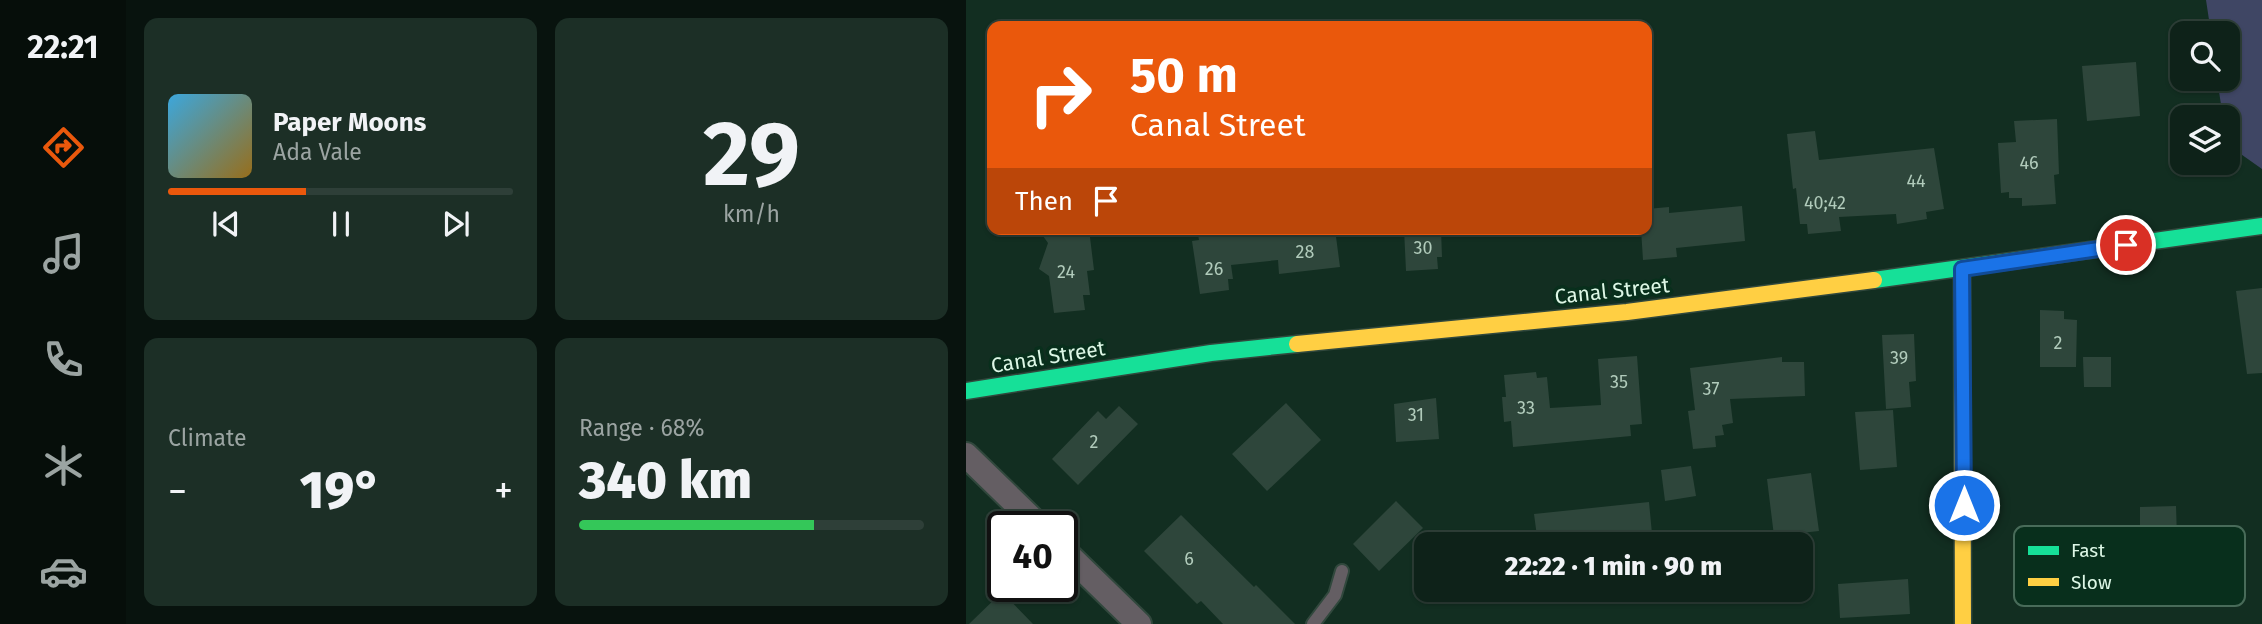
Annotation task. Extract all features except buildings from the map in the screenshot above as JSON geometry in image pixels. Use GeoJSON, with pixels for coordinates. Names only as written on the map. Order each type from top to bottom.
{"type":"FeatureCollection","features":[{"type":"Feature","properties":{"kind":"street","name":"Canal Street"},"geometry":{"type":"LineString","coordinates":[[966,391],[1211,353],[1627,312],[1962,269],[2262,226]]}},
{"type":"Feature","properties":{"kind":"street"},"geometry":{"type":"LineString","coordinates":[[1962,269],[1963,624]]}},
{"type":"Feature","properties":{"kind":"street"},"geometry":{"type":"LineString","coordinates":[[966,455],[1024,511]]}},
{"type":"Feature","properties":{"kind":"street"},"geometry":{"type":"LineString","coordinates":[[1078,565],[1139,624]]}},
{"type":"Feature","properties":{"kind":"lane"},"geometry":{"type":"LineString","coordinates":[[1313,624],[1335,595],[1342,570]]}},
{"type":"Feature","properties":{"kind":"shaded area"},"geometry":{"type":"Polygon","coordinates":[[[2206,0],[2262,0],[2262,169],[2240,153],[2240,105],[2221,105],[2219,91],[2240,91],[2240,21],[2209,21],[2206,0]]]}},
{"type":"Feature","properties":{"kind":"traffic: fast"},"geometry":{"type":"LineString","coordinates":[[1874,280],[2262,226]]}},
{"type":"Feature","properties":{"kind":"traffic: fast"},"geometry":{"type":"LineString","coordinates":[[966,391],[1211,353],[1297,344]]}},
{"type":"Feature","properties":{"kind":"traffic: slow"},"geometry":{"type":"LineString","coordinates":[[1962,269],[1963,624]]}},
{"type":"Feature","properties":{"kind":"traffic: slow"},"geometry":{"type":"LineString","coordinates":[[1297,344],[1627,312],[1874,280]]}},
{"type":"Feature","properties":{"kind":"route"},"geometry":{"type":"LineString","coordinates":[[1964,505],[1962,269],[2126,245]]}}]}
